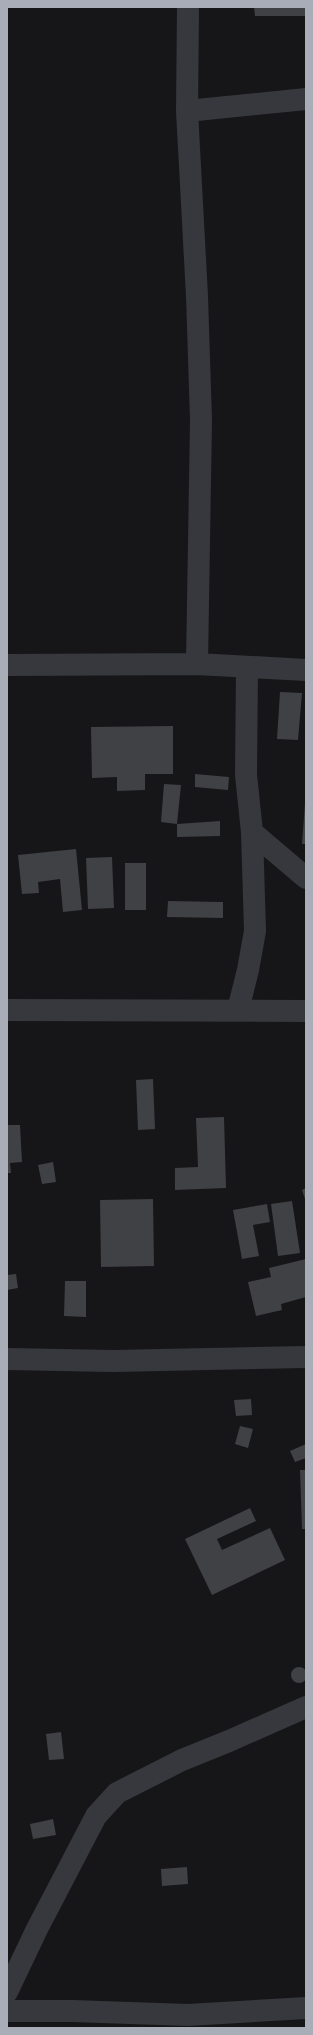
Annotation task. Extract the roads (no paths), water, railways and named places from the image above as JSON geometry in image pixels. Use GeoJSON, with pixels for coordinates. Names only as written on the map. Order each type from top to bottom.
{"type":"FeatureCollection","features":[{"type":"Feature","properties":{"kind":"street"},"geometry":{"type":"LineString","coordinates":[[188,7],[187,111],[197,296],[201,420],[197,664]]}},
{"type":"Feature","properties":{"kind":"street"},"geometry":{"type":"LineString","coordinates":[[187,111],[306,99]]}},
{"type":"Feature","properties":{"kind":"street"},"geometry":{"type":"LineString","coordinates":[[7,665],[197,664],[247,668],[306,670]]}},
{"type":"Feature","properties":{"kind":"street"},"geometry":{"type":"LineString","coordinates":[[238,1010],[248,970],[254,931],[252,832],[246,775],[247,668]]}},
{"type":"Feature","properties":{"kind":"street"},"geometry":{"type":"LineString","coordinates":[[252,832],[306,878]]}},
{"type":"Feature","properties":{"kind":"street"},"geometry":{"type":"LineString","coordinates":[[7,1010],[306,1011]]}},
{"type":"Feature","properties":{"kind":"street"},"geometry":{"type":"LineString","coordinates":[[7,1358],[113,1361],[306,1357]]}},
{"type":"Feature","properties":{"kind":"street"},"geometry":{"type":"LineString","coordinates":[[7,1992],[40,1923],[96,1816],[117,1793],[182,1760],[306,1707]]}},
{"type":"Feature","properties":{"kind":"street"},"geometry":{"type":"LineString","coordinates":[[7,2011],[72,2011],[188,2015],[306,2008]]}}]}
